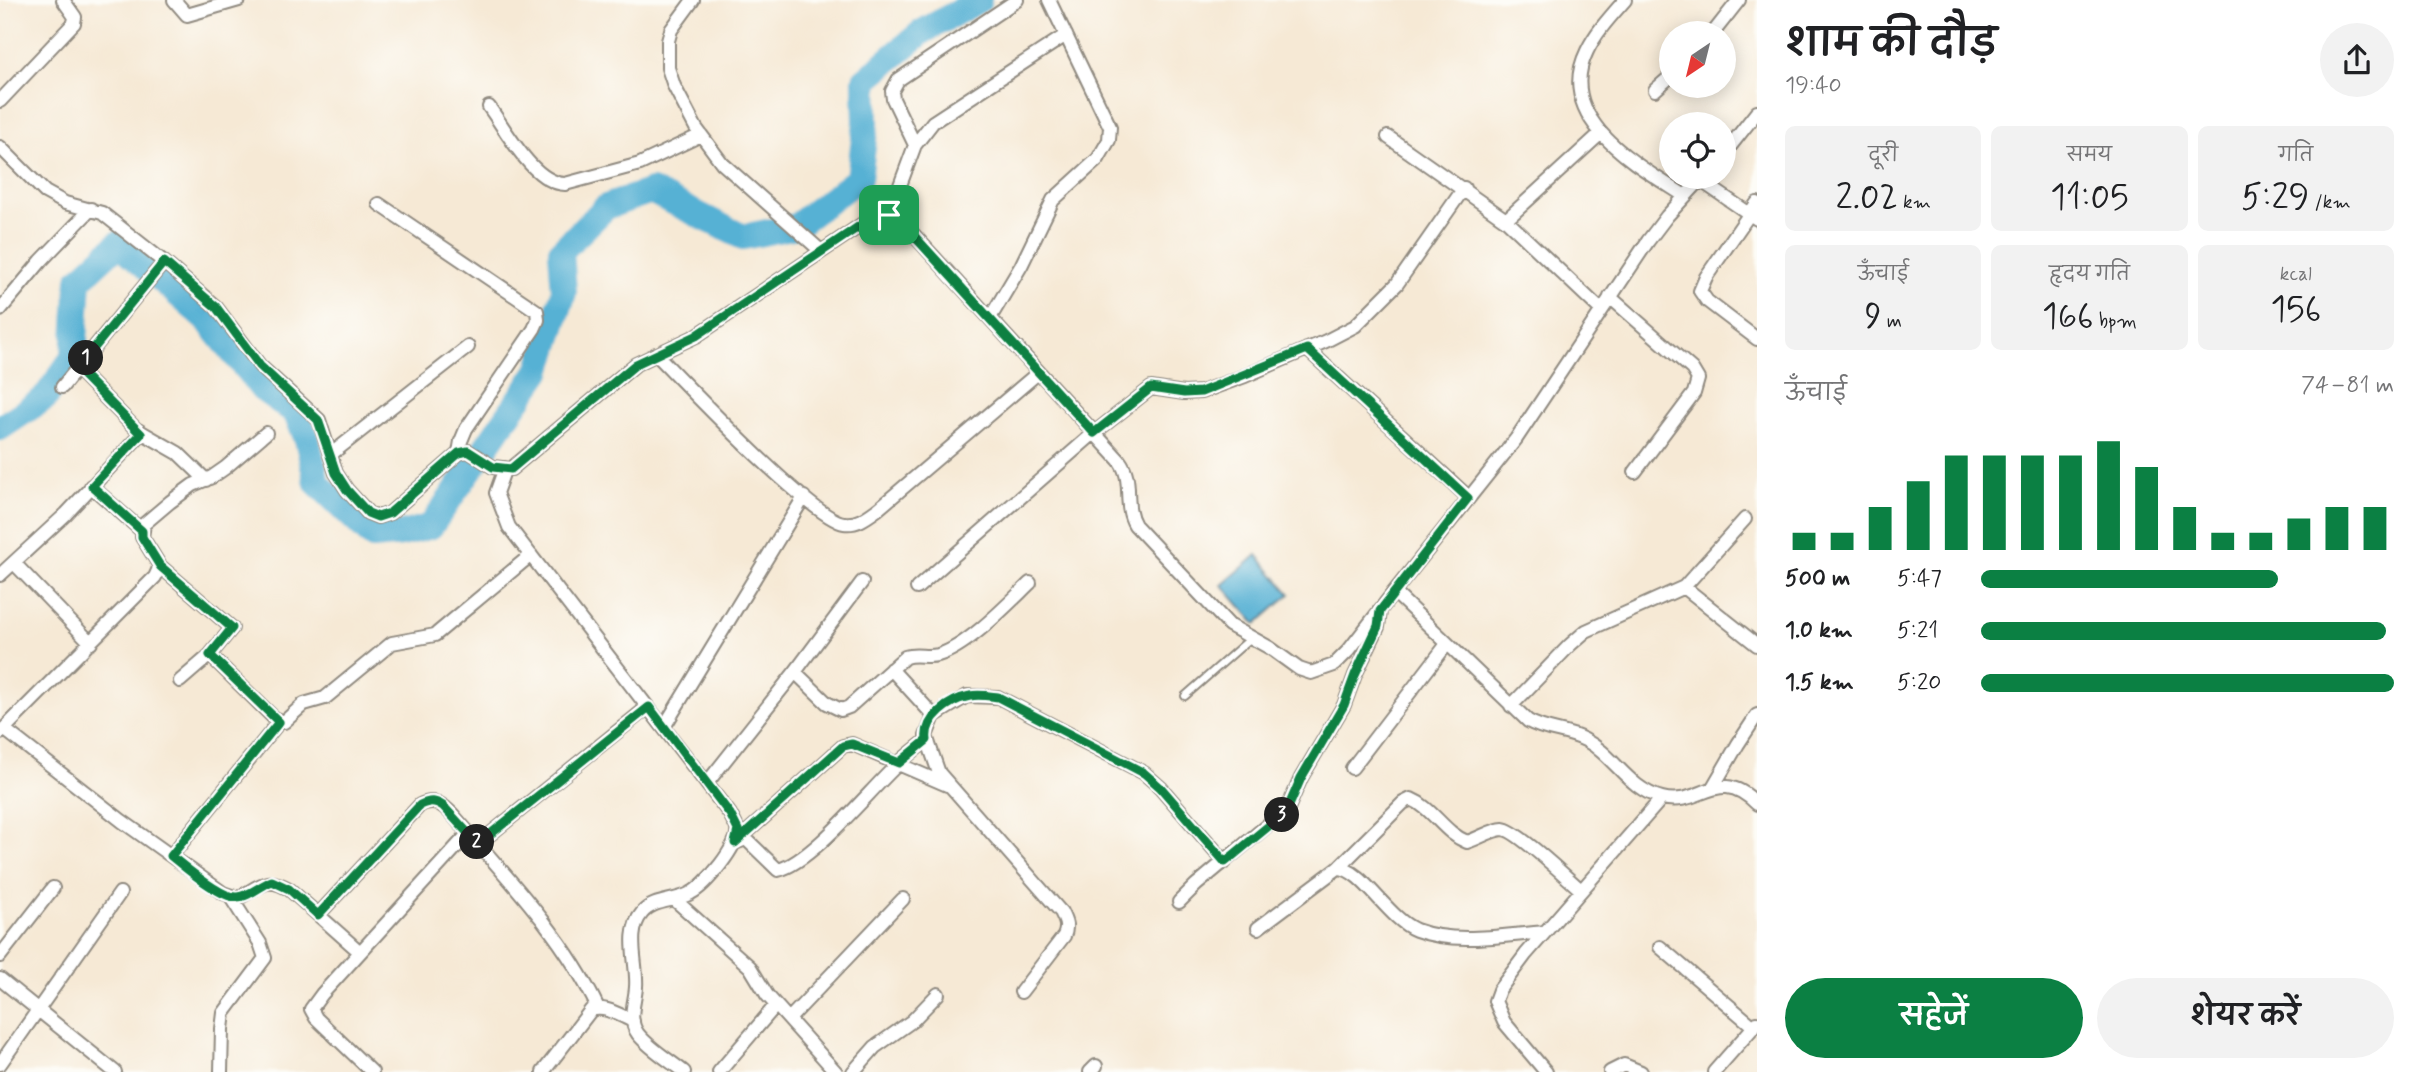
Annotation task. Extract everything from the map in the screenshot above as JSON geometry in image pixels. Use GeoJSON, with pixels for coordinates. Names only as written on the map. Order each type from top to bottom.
{"type":"FeatureCollection","features":[{"type":"Feature","properties":{"kind":"street"},"geometry":{"type":"LineString","coordinates":[[0,102],[74,23],[75,17],[71,9],[62,0]]}},
{"type":"Feature","properties":{"kind":"street"},"geometry":{"type":"LineString","coordinates":[[174,0],[187,15],[239,0]]}},
{"type":"Feature","properties":{"kind":"street"},"geometry":{"type":"LineString","coordinates":[[693,0],[671,30],[666,54],[674,86],[701,135],[722,163],[821,251]]}},
{"type":"Feature","properties":{"kind":"street"},"geometry":{"type":"LineString","coordinates":[[915,145],[893,99],[892,91],[898,79],[1017,0]]}},
{"type":"Feature","properties":{"kind":"street"},"geometry":{"type":"LineString","coordinates":[[990,318],[1021,266],[1053,200],[1097,159],[1109,140],[1110,127],[1049,0]]}},
{"type":"Feature","properties":{"kind":"street"},"geometry":{"type":"LineString","coordinates":[[1625,0],[1598,32],[1581,64],[1581,94],[1587,112],[1619,152],[1685,196]]}},
{"type":"Feature","properties":{"kind":"street"},"geometry":{"type":"LineString","coordinates":[[1722,21],[1739,0]]}},
{"type":"Feature","properties":{"kind":"street"},"geometry":{"type":"LineString","coordinates":[[889,215],[915,145],[933,122],[1066,35]]}},
{"type":"Feature","properties":{"kind":"street"},"geometry":{"type":"LineString","coordinates":[[1656,90],[1659,87]]}},
{"type":"Feature","properties":{"kind":"street"},"geometry":{"type":"LineString","coordinates":[[489,107],[534,169],[557,184],[632,167],[701,135]]}},
{"type":"Feature","properties":{"kind":"street"},"geometry":{"type":"LineString","coordinates":[[1736,139],[1757,112]]}},
{"type":"Feature","properties":{"kind":"street"},"geometry":{"type":"LineString","coordinates":[[1506,220],[1601,132]]}},
{"type":"Feature","properties":{"kind":"street"},"geometry":{"type":"LineString","coordinates":[[1388,137],[1506,220],[1601,310]]}},
{"type":"Feature","properties":{"kind":"street"},"geometry":{"type":"LineString","coordinates":[[0,147],[46,192],[65,203],[102,213],[216,307],[260,366],[318,420],[336,473],[368,513],[378,517],[390,513],[463,452],[466,429],[538,320],[537,311],[379,204]]}},
{"type":"Feature","properties":{"kind":"street"},"geometry":{"type":"LineString","coordinates":[[917,588],[1094,433],[1151,388],[1184,393],[1201,392],[1307,349],[1355,326],[1397,284],[1464,188]]}},
{"type":"Feature","properties":{"kind":"street"},"geometry":{"type":"LineString","coordinates":[[463,452],[499,467],[511,469],[636,364],[696,336],[870,219],[889,215],[897,218],[906,227],[1126,469],[1129,486],[1127,508],[1135,525],[1229,625],[1270,648],[1299,669],[1311,673],[1334,665],[1349,650],[1516,439],[1647,241],[1692,189]]}},
{"type":"Feature","properties":{"kind":"street"},"geometry":{"type":"LineString","coordinates":[[1719,189],[1755,212],[1706,277],[1700,291],[1707,301],[1757,339]]}},
{"type":"Feature","properties":{"kind":"street"},"geometry":{"type":"LineString","coordinates":[[0,310],[41,261],[91,209]]}},
{"type":"Feature","properties":{"kind":"street"},"geometry":{"type":"LineString","coordinates":[[62,387],[163,264]]}},
{"type":"Feature","properties":{"kind":"street"},"geometry":{"type":"LineString","coordinates":[[1610,298],[1692,369],[1698,379],[1694,393],[1634,472]]}},
{"type":"Feature","properties":{"kind":"street"},"geometry":{"type":"LineString","coordinates":[[330,456],[468,347]]}},
{"type":"Feature","properties":{"kind":"street"},"geometry":{"type":"LineString","coordinates":[[1307,349],[1468,498]]}},
{"type":"Feature","properties":{"kind":"street"},"geometry":{"type":"LineString","coordinates":[[656,354],[706,407],[819,511],[841,523],[854,523],[866,518],[1039,372]]}},
{"type":"Feature","properties":{"kind":"street"},"geometry":{"type":"LineString","coordinates":[[77,369],[141,434],[177,453],[206,480]]}},
{"type":"Feature","properties":{"kind":"street"},"geometry":{"type":"LineString","coordinates":[[180,681],[210,655],[232,628],[160,566],[142,537],[144,524],[193,485],[225,468],[266,433]]}},
{"type":"Feature","properties":{"kind":"street"},"geometry":{"type":"LineString","coordinates":[[0,575],[66,514],[141,434]]}},
{"type":"Feature","properties":{"kind":"street"},"geometry":{"type":"LineString","coordinates":[[499,467],[496,494],[509,527],[707,783],[738,830],[735,843]]}},
{"type":"Feature","properties":{"kind":"street"},"geometry":{"type":"LineString","coordinates":[[92,486],[142,531]]}},
{"type":"Feature","properties":{"kind":"street"},"geometry":{"type":"LineString","coordinates":[[664,727],[804,497]]}},
{"type":"Feature","properties":{"kind":"street"},"geometry":{"type":"LineString","coordinates":[[1511,706],[1586,631],[1685,587],[1745,519]]}},
{"type":"Feature","properties":{"kind":"street"},"geometry":{"type":"LineString","coordinates":[[171,856],[279,722],[288,719],[304,704],[325,698],[392,643],[435,635],[531,555]]}},
{"type":"Feature","properties":{"kind":"street"},"geometry":{"type":"LineString","coordinates":[[14,563],[91,643]]}},
{"type":"Feature","properties":{"kind":"street"},"geometry":{"type":"LineString","coordinates":[[160,566],[155,577],[2,731],[206,882],[238,898],[272,881],[289,889],[359,952]]}},
{"type":"Feature","properties":{"kind":"street"},"geometry":{"type":"LineString","coordinates":[[707,783],[862,582]]}},
{"type":"Feature","properties":{"kind":"street"},"geometry":{"type":"LineString","coordinates":[[795,672],[827,703],[841,710],[849,707],[905,657],[914,654],[934,656],[964,640],[995,617],[1030,583]]}},
{"type":"Feature","properties":{"kind":"street"},"geometry":{"type":"LineString","coordinates":[[1685,587],[1757,645]]}},
{"type":"Feature","properties":{"kind":"street"},"geometry":{"type":"LineString","coordinates":[[1394,592],[1511,706],[1541,729],[1585,740],[1627,778],[1645,790],[1662,798],[1679,800],[1713,788],[1730,787],[1742,791],[1757,804]]}},
{"type":"Feature","properties":{"kind":"street"},"geometry":{"type":"LineString","coordinates":[[1180,902],[1196,885],[1288,808],[1301,778],[1344,705],[1378,626],[1380,611]]}},
{"type":"Feature","properties":{"kind":"street"},"geometry":{"type":"LineString","coordinates":[[1352,768],[1447,644]]}},
{"type":"Feature","properties":{"kind":"street"},"geometry":{"type":"LineString","coordinates":[[210,655],[279,722]]}},
{"type":"Feature","properties":{"kind":"street"},"geometry":{"type":"LineString","coordinates":[[891,669],[934,716]]}},
{"type":"Feature","properties":{"kind":"street"},"geometry":{"type":"LineString","coordinates":[[1021,992],[1063,936],[1067,928],[1065,921],[1061,912],[939,773],[926,736],[934,716],[967,696],[998,697],[1144,773],[1161,788],[1225,862]]}},
{"type":"Feature","properties":{"kind":"street"},"geometry":{"type":"LineString","coordinates":[[372,1072],[316,1018],[311,1009],[321,994],[359,952],[474,839],[649,707]]}},
{"type":"Feature","properties":{"kind":"street"},"geometry":{"type":"LineString","coordinates":[[1713,788],[1757,716]]}},
{"type":"Feature","properties":{"kind":"street"},"geometry":{"type":"LineString","coordinates":[[735,843],[746,839],[778,870],[789,868],[813,849],[899,763],[927,740]]}},
{"type":"Feature","properties":{"kind":"street"},"geometry":{"type":"LineString","coordinates":[[684,1072],[637,1033],[633,1021],[632,1006],[636,988],[633,938],[635,925],[642,913],[653,905],[693,893],[705,882],[735,843],[843,746],[852,744],[949,786]]}},
{"type":"Feature","properties":{"kind":"street"},"geometry":{"type":"LineString","coordinates":[[1546,1072],[1504,1022],[1495,1001],[1499,990],[1545,932],[1662,798]]}},
{"type":"Feature","properties":{"kind":"street"},"geometry":{"type":"LineString","coordinates":[[1258,928],[1338,868],[1403,803],[1411,799],[1451,834],[1467,842],[1500,829],[1507,830],[1522,839],[1581,890]]}},
{"type":"Feature","properties":{"kind":"street"},"geometry":{"type":"LineString","coordinates":[[318,915],[420,805],[429,801],[437,802],[453,815],[566,949],[583,975],[598,1007],[633,1021]]}},
{"type":"Feature","properties":{"kind":"street"},"geometry":{"type":"LineString","coordinates":[[1338,868],[1351,871],[1395,918],[1417,930],[1460,938],[1545,932]]}},
{"type":"Feature","properties":{"kind":"street"},"geometry":{"type":"LineString","coordinates":[[0,956],[53,888]]}},
{"type":"Feature","properties":{"kind":"street"},"geometry":{"type":"LineString","coordinates":[[0,1064],[120,892]]}},
{"type":"Feature","properties":{"kind":"street"},"geometry":{"type":"LineString","coordinates":[[221,1072],[225,1013],[265,958],[260,943],[230,896]]}},
{"type":"Feature","properties":{"kind":"street"},"geometry":{"type":"LineString","coordinates":[[789,1019],[904,899]]}},
{"type":"Feature","properties":{"kind":"street"},"geometry":{"type":"LineString","coordinates":[[675,900],[750,967],[776,1004],[836,1072]]}},
{"type":"Feature","properties":{"kind":"street"},"geometry":{"type":"LineString","coordinates":[[1660,947],[1755,1025],[1714,1072]]}},
{"type":"Feature","properties":{"kind":"street"},"geometry":{"type":"LineString","coordinates":[[0,979],[115,1072]]}},
{"type":"Feature","properties":{"kind":"street"},"geometry":{"type":"LineString","coordinates":[[853,1072],[875,1047],[912,1021],[938,994]]}},
{"type":"Feature","properties":{"kind":"street"},"geometry":{"type":"LineString","coordinates":[[719,1072],[776,1004]]}},
{"type":"Feature","properties":{"kind":"street"},"geometry":{"type":"LineString","coordinates":[[542,1072],[585,1015],[598,1007]]}},
{"type":"Feature","properties":{"kind":"street"},"geometry":{"type":"LineString","coordinates":[[1610,1072],[1624,1065],[1641,1072]]}},
{"type":"Feature","properties":{"kind":"lane"},"geometry":{"type":"LineString","coordinates":[[1185,696],[1251,638]]}},
{"type":"Feature","properties":{"kind":"water"},"geometry":{"type":"Polygon","coordinates":[[[1257,555],[1290,594],[1256,624],[1222,585],[1257,555]]]}},
{"type":"Feature","properties":{"kind":"waterway"},"geometry":{"type":"LineString","coordinates":[[0,428],[45,398],[74,356],[79,280],[119,243],[207,320],[262,389],[295,412],[307,439],[317,483],[373,537],[402,534],[431,526],[539,371],[564,292],[561,251],[606,207],[651,191],[743,237],[796,226],[859,178],[866,123],[865,80],[922,32],[979,0]]}},
{"type":"Feature","properties":{"kind":"route"},"geometry":{"type":"LineString","coordinates":[[889,215],[897,218],[913,234],[1094,433],[1151,388],[1184,393],[1201,392],[1307,349],[1468,498],[1380,611],[1375,635],[1344,705],[1282,815],[1225,862],[1161,788],[1144,773],[998,697],[977,695],[967,696],[934,716],[927,740],[899,763],[863,747],[852,744],[843,746],[735,843],[738,830],[730,814],[649,707],[478,844],[443,806],[429,801],[420,805],[318,915],[289,889],[272,881],[238,898],[230,896],[171,856],[279,722],[210,655],[232,628],[160,566],[142,537],[142,531],[92,486],[141,434],[77,369],[164,262],[216,307],[260,366],[310,410],[324,431],[336,473],[368,513],[378,517],[390,513],[459,453],[468,451],[493,467],[511,469],[636,364],[696,336],[870,219],[889,215]]}}]}
